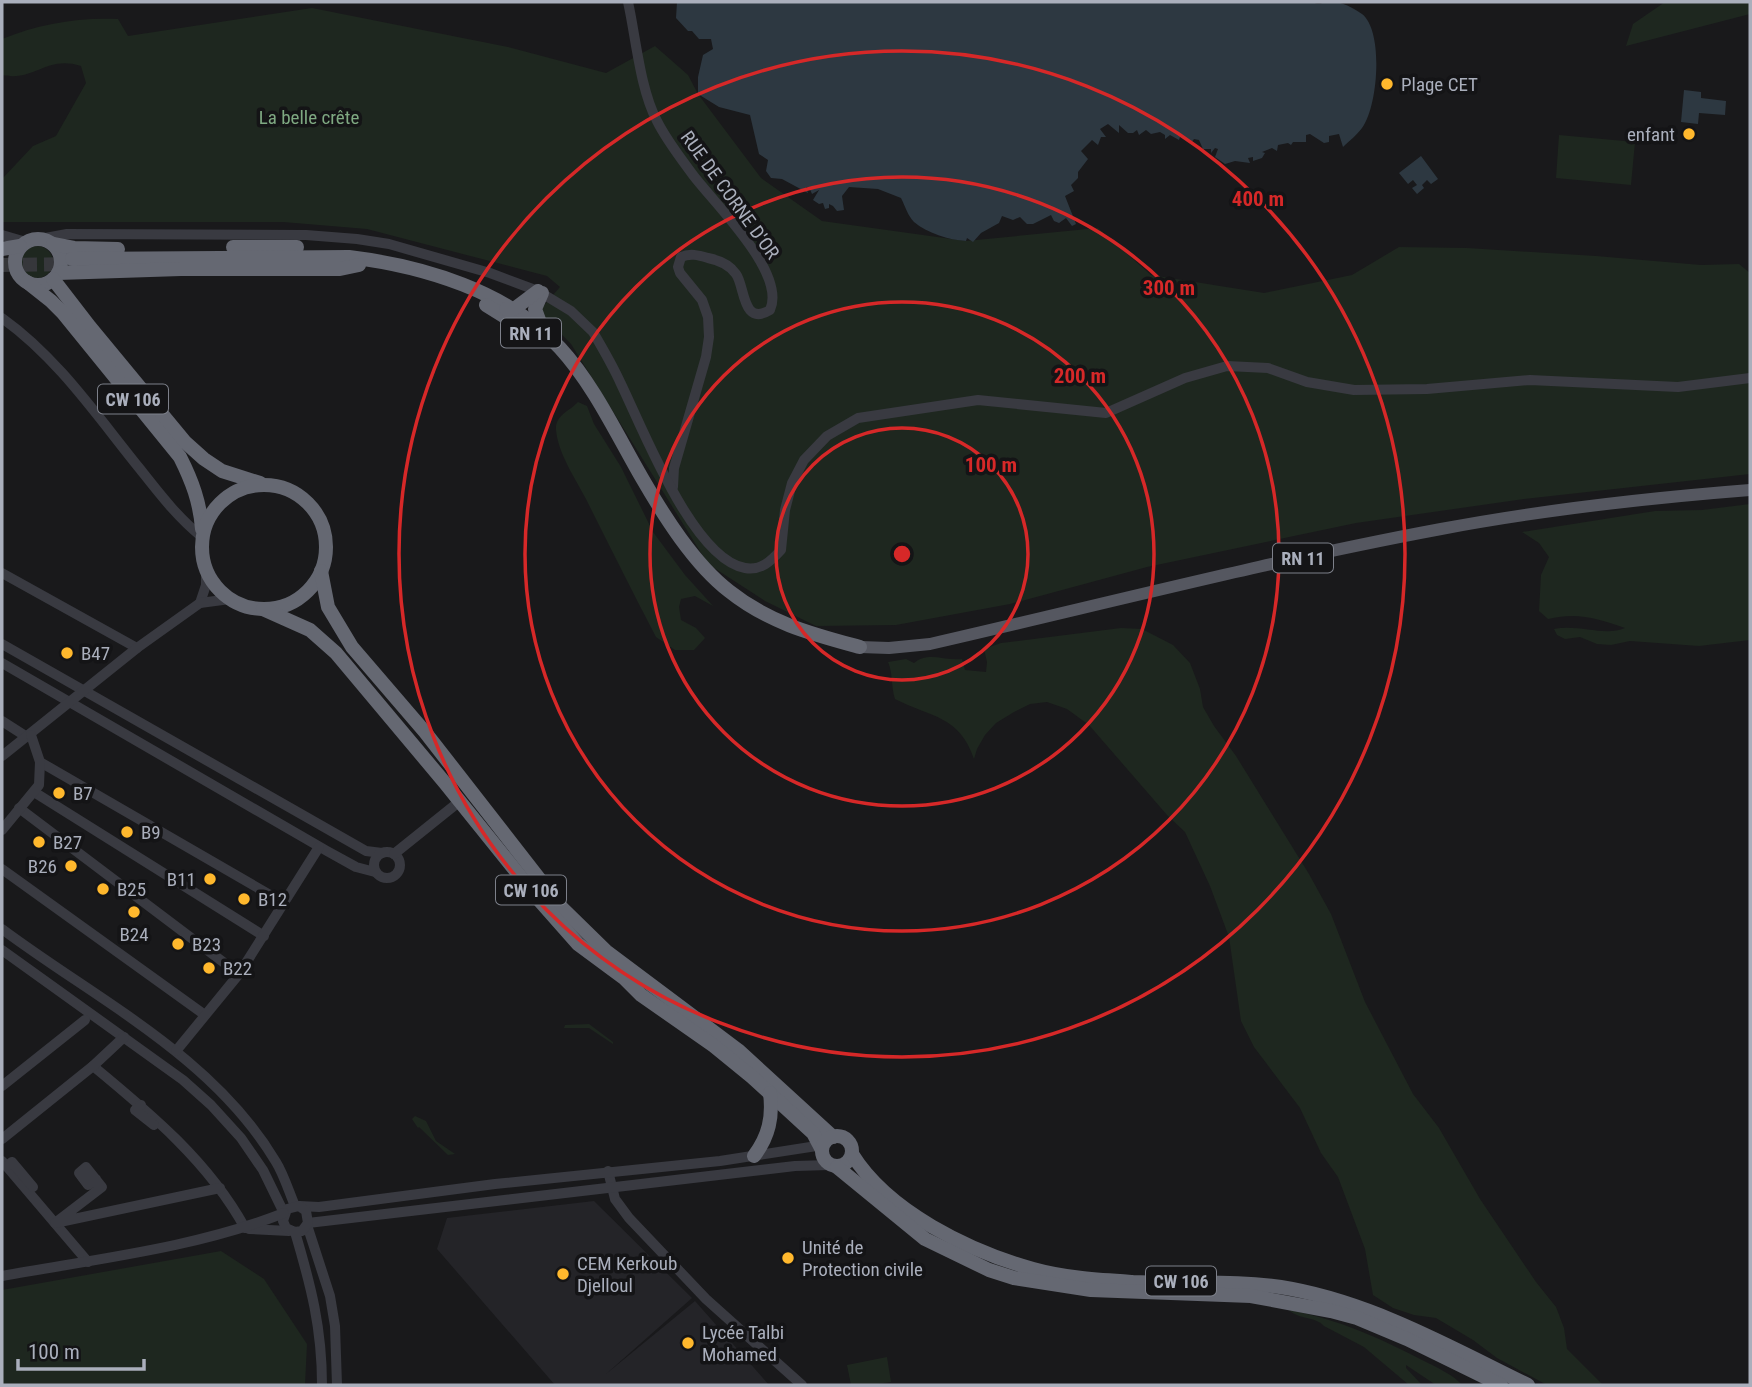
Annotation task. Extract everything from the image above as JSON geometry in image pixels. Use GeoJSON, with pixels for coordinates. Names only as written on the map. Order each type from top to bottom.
{"type":"FeatureCollection","features":[{"type":"Feature","properties":{"kind":"highway"},"geometry":{"type":"LineString","coordinates":[[35,243],[61,258],[56,276]]}},
{"type":"Feature","properties":{"kind":"highway"},"geometry":{"type":"LineString","coordinates":[[24,280],[17,272],[15,259],[35,243]]}},
{"type":"Feature","properties":{"kind":"highway"},"geometry":{"type":"LineString","coordinates":[[2,249],[35,243],[92,249],[320,247],[343,250],[363,262]]}},
{"type":"Feature","properties":{"kind":"highway","name":"RN 11"},"geometry":{"type":"LineString","coordinates":[[72,262],[363,262],[441,278],[514,309],[544,332],[581,373],[665,515],[709,572],[728,591],[778,621],[803,632],[860,647]]}},
{"type":"Feature","properties":{"kind":"highway"},"geometry":{"type":"LineString","coordinates":[[2,274],[40,285],[56,276],[86,272],[340,269],[363,262]]}},
{"type":"Feature","properties":{"kind":"highway","name":"RN 11"},"geometry":{"type":"LineString","coordinates":[[363,262],[420,279],[481,303],[534,336],[560,359],[678,541],[705,574],[726,594],[759,616],[829,643],[860,647]]}},
{"type":"Feature","properties":{"kind":"highway"},"geometry":{"type":"LineString","coordinates":[[78,312],[70,286],[73,280],[86,272]]}},
{"type":"Feature","properties":{"kind":"highway","name":"CW 106"},"geometry":{"type":"LineString","coordinates":[[56,276],[78,312],[185,442],[222,471],[265,485]]}},
{"type":"Feature","properties":{"kind":"highway","name":"CW 106"},"geometry":{"type":"LineString","coordinates":[[24,280],[51,300],[63,313],[180,457],[193,483],[201,509],[202,537]]}},
{"type":"Feature","properties":{"kind":"highway"},"geometry":{"type":"LineString","coordinates":[[481,303],[502,309],[514,309],[540,292]]}},
{"type":"Feature","properties":{"kind":"highway"},"geometry":{"type":"LineString","coordinates":[[540,292],[535,309],[544,332]]}},
{"type":"Feature","properties":{"kind":"highway"},"geometry":{"type":"LineString","coordinates":[[265,485],[291,491],[307,502],[318,517],[325,534],[326,553],[321,571],[312,587],[298,599],[281,607],[263,609],[230,599],[216,587],[206,572],[202,537],[207,520],[217,506],[231,494],[247,487],[265,485]]}},
{"type":"Feature","properties":{"kind":"highway","name":"CW 106"},"geometry":{"type":"LineString","coordinates":[[321,571],[328,607],[352,647],[425,732],[562,908],[606,951],[738,1050],[825,1144]]}},
{"type":"Feature","properties":{"kind":"highway","name":"CW 106"},"geometry":{"type":"LineString","coordinates":[[263,609],[300,625],[324,641],[578,944],[624,978],[641,995],[733,1061],[825,1144]]}},
{"type":"Feature","properties":{"kind":"highway"},"geometry":{"type":"LineString","coordinates":[[754,1156],[766,1137],[769,1126],[769,1093]]}},
{"type":"Feature","properties":{"kind":"highway"},"geometry":{"type":"LineString","coordinates":[[846,1139],[851,1144],[852,1153],[847,1163],[833,1166],[824,1160],[825,1144],[846,1139]]}},
{"type":"Feature","properties":{"kind":"highway","name":"CW 106"},"geometry":{"type":"LineString","coordinates":[[852,1153],[869,1175],[911,1213],[946,1234],[1033,1269],[1094,1279],[1136,1282],[1250,1282],[1294,1289],[1390,1318],[1528,1385]]}},
{"type":"Feature","properties":{"kind":"highway","name":"CW 106"},"geometry":{"type":"LineString","coordinates":[[833,1166],[925,1239],[1014,1279],[1091,1290],[1224,1294],[1278,1300],[1331,1311],[1357,1318],[1407,1339],[1501,1385]]}},
{"type":"Feature","properties":{"kind":"main road","name":"RN 11"},"geometry":{"type":"LineString","coordinates":[[860,647],[889,648],[930,644],[1442,528],[1583,508],[1750,490]]}},
{"type":"Feature","properties":{"kind":"street","name":"RUE DE CORNE D'OR"},"geometry":{"type":"LineString","coordinates":[[628,2],[647,95],[656,120],[678,155],[752,248],[766,274],[772,297],[770,310],[766,313],[753,312],[747,306],[740,282],[731,269],[698,255],[688,254],[681,257],[678,267],[680,273],[695,289],[708,317],[709,337],[706,357],[679,452]]}},
{"type":"Feature","properties":{"kind":"street"},"geometry":{"type":"LineString","coordinates":[[2,235],[35,243],[67,234],[306,235],[357,239],[439,257],[540,292],[572,311],[593,332],[673,491],[704,540],[723,558],[745,569],[766,566],[781,550],[785,510],[792,483],[804,460],[827,436],[858,418],[978,400],[1105,413],[1185,378],[1227,366],[1268,368],[1307,382],[1354,390],[1427,389],[1530,380],[1678,387],[1750,378]]}},
{"type":"Feature","properties":{"kind":"street"},"geometry":{"type":"LineString","coordinates":[[2,318],[27,337],[64,373],[159,492],[202,537]]}},
{"type":"Feature","properties":{"kind":"street"},"geometry":{"type":"LineString","coordinates":[[657,459],[669,458],[679,452]]}},
{"type":"Feature","properties":{"kind":"street"},"geometry":{"type":"LineString","coordinates":[[673,491],[673,475],[679,452]]}},
{"type":"Feature","properties":{"kind":"street"},"geometry":{"type":"LineString","coordinates":[[200,603],[206,585],[206,572]]}},
{"type":"Feature","properties":{"kind":"street"},"geometry":{"type":"LineString","coordinates":[[2,573],[137,648]]}},
{"type":"Feature","properties":{"kind":"street"},"geometry":{"type":"LineString","coordinates":[[2,756],[137,648],[200,603],[230,599]]}},
{"type":"Feature","properties":{"kind":"street"},"geometry":{"type":"LineString","coordinates":[[2,644],[366,852],[394,854],[460,801]]}},
{"type":"Feature","properties":{"kind":"street"},"geometry":{"type":"LineString","coordinates":[[2,663],[356,867],[386,878],[397,873],[400,865],[394,854]]}},
{"type":"Feature","properties":{"kind":"street"},"geometry":{"type":"LineString","coordinates":[[2,721],[29,736],[40,762],[41,777],[34,792],[2,830]]}},
{"type":"Feature","properties":{"kind":"street"},"geometry":{"type":"LineString","coordinates":[[40,762],[284,903]]}},
{"type":"Feature","properties":{"kind":"street"},"geometry":{"type":"LineString","coordinates":[[34,792],[264,936]]}},
{"type":"Feature","properties":{"kind":"street"},"geometry":{"type":"LineString","coordinates":[[19,808],[239,974]]}},
{"type":"Feature","properties":{"kind":"street"},"geometry":{"type":"LineString","coordinates":[[176,1051],[239,974],[319,846]]}},
{"type":"Feature","properties":{"kind":"street"},"geometry":{"type":"LineString","coordinates":[[375,872],[375,859],[382,853]]}},
{"type":"Feature","properties":{"kind":"street"},"geometry":{"type":"LineString","coordinates":[[2,869],[205,1015]]}},
{"type":"Feature","properties":{"kind":"street"},"geometry":{"type":"LineString","coordinates":[[2,929],[176,1051],[223,1093],[250,1124],[277,1164],[297,1206],[306,1211],[330,1296],[335,1326],[337,1385]]}},
{"type":"Feature","properties":{"kind":"street"},"geometry":{"type":"LineString","coordinates":[[2,950],[183,1080],[211,1105],[241,1138],[263,1170],[284,1213],[284,1225],[292,1231],[314,1298],[320,1337],[322,1385]]}},
{"type":"Feature","properties":{"kind":"street"},"geometry":{"type":"LineString","coordinates":[[2,1087],[85,1020]]}},
{"type":"Feature","properties":{"kind":"street"},"geometry":{"type":"LineString","coordinates":[[2,1139],[93,1066],[124,1037]]}},
{"type":"Feature","properties":{"kind":"street"},"geometry":{"type":"LineString","coordinates":[[93,1066],[141,1105],[135,1110],[167,1136],[200,1174],[206,1170],[245,1228]]}},
{"type":"Feature","properties":{"kind":"street"},"geometry":{"type":"LineString","coordinates":[[2,1276],[88,1262],[245,1228],[297,1206],[319,1206],[754,1156],[825,1144]]}},
{"type":"Feature","properties":{"kind":"street"},"geometry":{"type":"LineString","coordinates":[[4,1164],[12,1162],[47,1204],[43,1208],[88,1262]]}},
{"type":"Feature","properties":{"kind":"street"},"geometry":{"type":"LineString","coordinates":[[245,1228],[302,1231],[308,1224],[610,1187],[795,1166],[833,1166]]}},
{"type":"Feature","properties":{"kind":"street"},"geometry":{"type":"LineString","coordinates":[[608,1171],[615,1199],[629,1218],[706,1299],[802,1385]]}},
{"type":"Feature","properties":{"kind":"street"},"geometry":{"type":"LineString","coordinates":[[55,1223],[102,1186],[96,1179]]}},
{"type":"Feature","properties":{"kind":"street"},"geometry":{"type":"LineString","coordinates":[[55,1223],[220,1188]]}},
{"type":"Feature","properties":{"kind":"shaded area"},"geometry":{"type":"Polygon","coordinates":[[[677,2],[1336,2],[1358,11],[1369,23],[1376,52],[1375,87],[1367,118],[1360,131],[1343,147],[1339,134],[1329,136],[1329,142],[1324,143],[1310,134],[1306,135],[1306,142],[1278,145],[1277,151],[1272,148],[1262,152],[1265,153],[1262,158],[1253,161],[1253,157],[1248,158],[1250,163],[1235,161],[1225,164],[1215,157],[1218,149],[1215,148],[1211,153],[1211,149],[1203,149],[1199,140],[1194,139],[1191,143],[1189,139],[1180,137],[1179,140],[1170,135],[1165,139],[1165,135],[1160,132],[1151,134],[1146,130],[1139,135],[1137,130],[1128,133],[1119,125],[1119,133],[1108,124],[1100,129],[1106,137],[1101,137],[1098,145],[1092,140],[1081,151],[1088,159],[1071,185],[1074,191],[1065,196],[1076,224],[1072,226],[1066,218],[1059,223],[1054,221],[1051,215],[1033,224],[1027,224],[1020,217],[1013,220],[1002,216],[999,223],[981,233],[973,242],[967,238],[966,241],[939,235],[919,226],[910,217],[901,198],[878,189],[849,187],[842,196],[844,210],[837,211],[829,204],[829,208],[825,209],[823,203],[819,204],[813,200],[819,190],[812,194],[809,187],[806,187],[808,193],[782,179],[771,178],[766,171],[768,160],[759,154],[750,115],[719,107],[698,94],[698,77],[703,55],[713,49],[711,39],[699,39],[676,18],[677,2]]]}},
{"type":"Feature","properties":{"kind":"shaded area"},"geometry":{"type":"Polygon","coordinates":[[[1684,90],[1701,92],[1701,98],[1726,101],[1725,115],[1699,113],[1698,124],[1681,122],[1684,90]]]}},
{"type":"Feature","properties":{"kind":"shaded area"},"geometry":{"type":"Polygon","coordinates":[[[1421,156],[1438,179],[1431,184],[1427,180],[1422,185],[1424,188],[1417,194],[1412,188],[1417,185],[1413,180],[1408,184],[1399,173],[1421,156]]]}},
{"type":"Feature","properties":{"kind":"shaded area","name":"CEM Kerkoub Djelloul"},"geometry":{"type":"Polygon","coordinates":[[[594,1201],[692,1298],[606,1374],[695,1301],[769,1385],[555,1385],[437,1249],[447,1218],[594,1201]]]}},
{"type":"Feature","properties":{"kind":"green space"},"geometry":{"type":"Polygon","coordinates":[[[1665,2],[1748,2],[1750,14],[1626,46],[1633,24],[1665,2]]]}},
{"type":"Feature","properties":{"kind":"green space","name":"La belle crête"},"geometry":{"type":"Polygon","coordinates":[[[312,8],[508,47],[606,73],[655,46],[688,75],[698,94],[761,178],[822,221],[966,241],[1098,228],[1151,275],[1264,293],[1352,275],[1399,247],[1467,248],[1701,265],[1739,264],[1750,273],[1750,474],[1524,499],[1356,523],[1147,567],[1010,604],[896,625],[816,626],[765,601],[708,564],[571,344],[539,311],[560,287],[547,276],[367,229],[283,222],[2,222],[2,179],[33,146],[56,136],[86,83],[81,66],[69,64],[49,66],[24,75],[2,75],[2,39],[30,29],[74,20],[118,19],[128,36],[312,8]]]}},
{"type":"Feature","properties":{"kind":"green space"},"geometry":{"type":"Polygon","coordinates":[[[1559,135],[1635,142],[1631,185],[1556,178],[1559,135]]]}},
{"type":"Feature","properties":{"kind":"green space"},"geometry":{"type":"Polygon","coordinates":[[[37,246],[48,251],[53,262],[48,273],[37,278],[26,273],[21,262],[26,251],[37,246]]]}},
{"type":"Feature","properties":{"kind":"green space"},"geometry":{"type":"Polygon","coordinates":[[[578,402],[587,406],[594,424],[621,467],[653,532],[685,575],[713,606],[695,596],[681,599],[681,620],[696,628],[705,638],[694,650],[675,650],[656,637],[563,456],[557,439],[556,425],[560,417],[578,402]]]}},
{"type":"Feature","properties":{"kind":"green space"},"geometry":{"type":"Polygon","coordinates":[[[1750,504],[1750,640],[1699,646],[1630,641],[1611,645],[1597,644],[1580,637],[1565,639],[1557,635],[1554,629],[1609,631],[1625,628],[1587,617],[1548,619],[1539,611],[1541,575],[1549,557],[1539,543],[1522,532],[1655,511],[1702,510],[1750,504]]]}},
{"type":"Feature","properties":{"kind":"green space"},"geometry":{"type":"Polygon","coordinates":[[[1121,628],[1142,629],[1173,645],[1190,663],[1200,689],[1203,707],[1309,874],[1331,914],[1365,1002],[1413,1094],[1439,1128],[1480,1199],[1556,1307],[1564,1328],[1567,1349],[1603,1385],[1547,1385],[1497,1358],[1436,1318],[1393,1308],[1373,1295],[1365,1249],[1338,1177],[1321,1153],[1300,1108],[1254,1047],[1241,1021],[1229,937],[1210,886],[1185,832],[1089,725],[1067,709],[1047,702],[1030,704],[996,723],[985,735],[974,759],[961,734],[952,726],[895,699],[888,662],[906,659],[914,663],[919,659],[931,657],[962,659],[965,670],[986,672],[984,649],[1001,643],[1121,628]]]}},
{"type":"Feature","properties":{"kind":"green space"},"geometry":{"type":"Polygon","coordinates":[[[589,1024],[613,1044],[589,1028],[564,1028],[565,1025],[589,1024]]]}},
{"type":"Feature","properties":{"kind":"green space"},"geometry":{"type":"Polygon","coordinates":[[[415,1116],[426,1121],[436,1141],[455,1154],[448,1155],[418,1128],[412,1119],[415,1116]]]}},
{"type":"Feature","properties":{"kind":"green space"},"geometry":{"type":"Polygon","coordinates":[[[221,1251],[264,1279],[307,1344],[305,1385],[2,1385],[2,1290],[221,1251]]]}},
{"type":"Feature","properties":{"kind":"green space"},"geometry":{"type":"Polygon","coordinates":[[[1289,1310],[1342,1324],[1376,1338],[1441,1370],[1462,1385],[1436,1385],[1406,1365],[1422,1385],[1409,1385],[1364,1347],[1289,1310]]]}},
{"type":"Feature","properties":{"kind":"green space"},"geometry":{"type":"Polygon","coordinates":[[[887,1357],[891,1382],[851,1385],[847,1365],[887,1357]]]}},
{"type":"Feature","properties":{"kind":"tunnel"},"geometry":{"type":"LineString","coordinates":[[2,265],[72,264]]}},
{"type":"Feature","properties":{"kind":"place","name":"Plage CET"},"geometry":{"type":"Point","coordinates":[1387,84]}},
{"type":"Feature","properties":{"kind":"place","name":"enfant"},"geometry":{"type":"Point","coordinates":[1689,134]}},
{"type":"Feature","properties":{"kind":"place","name":"B47"},"geometry":{"type":"Point","coordinates":[67,653]}},
{"type":"Feature","properties":{"kind":"place","name":"B7"},"geometry":{"type":"Point","coordinates":[59,793]}},
{"type":"Feature","properties":{"kind":"place","name":"B9"},"geometry":{"type":"Point","coordinates":[127,832]}},
{"type":"Feature","properties":{"kind":"place","name":"B27"},"geometry":{"type":"Point","coordinates":[39,842]}},
{"type":"Feature","properties":{"kind":"place","name":"B26"},"geometry":{"type":"Point","coordinates":[71,866]}},
{"type":"Feature","properties":{"kind":"place","name":"B11"},"geometry":{"type":"Point","coordinates":[210,879]}},
{"type":"Feature","properties":{"kind":"place","name":"B25"},"geometry":{"type":"Point","coordinates":[103,889]}},
{"type":"Feature","properties":{"kind":"place","name":"B12"},"geometry":{"type":"Point","coordinates":[244,899]}},
{"type":"Feature","properties":{"kind":"place","name":"B24"},"geometry":{"type":"Point","coordinates":[134,912]}},
{"type":"Feature","properties":{"kind":"place","name":"B23"},"geometry":{"type":"Point","coordinates":[178,944]}},
{"type":"Feature","properties":{"kind":"place","name":"B22"},"geometry":{"type":"Point","coordinates":[209,968]}},
{"type":"Feature","properties":{"kind":"place","name":"Unité de Protection civile"},"geometry":{"type":"Point","coordinates":[788,1258]}},
{"type":"Feature","properties":{"kind":"place","name":"CEM Kerkoub Djelloul"},"geometry":{"type":"Point","coordinates":[563,1274]}},
{"type":"Feature","properties":{"kind":"place","name":"Lycée Talbi Mohamed"},"geometry":{"type":"Point","coordinates":[688,1343]}}]}
